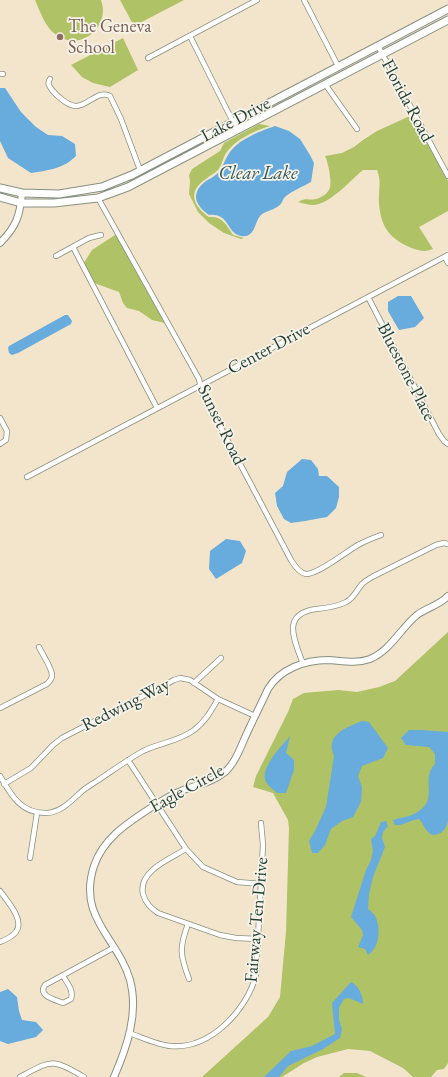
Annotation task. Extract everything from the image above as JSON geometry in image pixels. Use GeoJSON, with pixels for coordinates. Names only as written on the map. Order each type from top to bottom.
{"type":"FeatureCollection","features":[{"type":"Feature","properties":{"kind":"main road","name":"Lake Drive"},"geometry":{"type":"LineString","coordinates":[[0,188],[22,193],[59,194],[102,187],[140,170],[448,9]]}},
{"type":"Feature","properties":{"kind":"main road","name":"Lake Drive"},"geometry":{"type":"LineString","coordinates":[[0,198],[21,203],[54,203],[98,198],[128,187],[448,20]]}},
{"type":"Feature","properties":{"kind":"street"},"geometry":{"type":"LineString","coordinates":[[148,58],[257,0]]}},
{"type":"Feature","properties":{"kind":"street"},"geometry":{"type":"LineString","coordinates":[[304,0],[338,66]]}},
{"type":"Feature","properties":{"kind":"street"},"geometry":{"type":"LineString","coordinates":[[190,36],[234,121],[237,130]]}},
{"type":"Feature","properties":{"kind":"street","name":"Florida Road"},"geometry":{"type":"LineString","coordinates":[[378,46],[448,176]]}},
{"type":"Feature","properties":{"kind":"street"},"geometry":{"type":"LineString","coordinates":[[50,79],[48,82],[52,90],[61,99],[74,106],[103,95],[110,96],[121,119],[140,170]]}},
{"type":"Feature","properties":{"kind":"street"},"geometry":{"type":"LineString","coordinates":[[325,84],[357,130]]}},
{"type":"Feature","properties":{"kind":"street"},"geometry":{"type":"LineString","coordinates":[[0,243],[13,229],[21,203],[22,193]]}},
{"type":"Feature","properties":{"kind":"street","name":"Sunset Road"},"geometry":{"type":"LineString","coordinates":[[98,198],[196,373],[202,392],[291,560],[298,570],[305,574],[311,574],[357,546],[381,535]]}},
{"type":"Feature","properties":{"kind":"street"},"geometry":{"type":"LineString","coordinates":[[56,256],[89,238],[101,235]]}},
{"type":"Feature","properties":{"kind":"street"},"geometry":{"type":"LineString","coordinates":[[73,247],[157,408]]}},
{"type":"Feature","properties":{"kind":"street"},"geometry":{"type":"LineString","coordinates":[[446,256],[448,263]]}},
{"type":"Feature","properties":{"kind":"street","name":"Center Drive"},"geometry":{"type":"LineString","coordinates":[[27,477],[446,256]]}},
{"type":"Feature","properties":{"kind":"street","name":"Bluestone Place"},"geometry":{"type":"LineString","coordinates":[[368,297],[439,434],[448,444]]}},
{"type":"Feature","properties":{"kind":"street"},"geometry":{"type":"LineString","coordinates":[[0,418],[7,431],[6,440],[0,444]]}},
{"type":"Feature","properties":{"kind":"street"},"geometry":{"type":"LineString","coordinates":[[303,664],[293,635],[294,622],[298,616],[311,610],[347,602],[364,583],[372,577],[436,545],[444,543],[448,544]]}},
{"type":"Feature","properties":{"kind":"street","name":"Eagle Circle"},"geometry":{"type":"LineString","coordinates":[[114,1077],[129,1033],[133,1009],[132,990],[126,970],[98,924],[92,908],[90,888],[94,867],[107,842],[116,832],[157,804],[179,792],[207,782],[223,773],[235,758],[272,682],[282,673],[303,664],[321,660],[346,662],[362,661],[377,656],[391,644],[411,620],[448,596]]}},
{"type":"Feature","properties":{"kind":"street"},"geometry":{"type":"LineString","coordinates":[[0,708],[47,684],[51,680],[51,671],[38,647]]}},
{"type":"Feature","properties":{"kind":"street"},"geometry":{"type":"LineString","coordinates":[[194,683],[221,658]]}},
{"type":"Feature","properties":{"kind":"street","name":"Redwing Way"},"geometry":{"type":"LineString","coordinates":[[4,784],[31,768],[53,745],[62,738],[174,680],[185,679],[194,683],[208,694],[255,716]]}},
{"type":"Feature","properties":{"kind":"street"},"geometry":{"type":"LineString","coordinates":[[0,776],[16,802],[21,806],[37,813],[48,813],[64,807],[89,786],[128,760],[148,749],[185,736],[192,732],[206,719],[218,699]]}},
{"type":"Feature","properties":{"kind":"street"},"geometry":{"type":"LineString","coordinates":[[128,760],[186,849],[203,867],[237,882],[262,884]]}},
{"type":"Feature","properties":{"kind":"street"},"geometry":{"type":"LineString","coordinates":[[30,858],[37,813]]}},
{"type":"Feature","properties":{"kind":"street","name":"Fairway Ten Drive"},"geometry":{"type":"LineString","coordinates":[[129,1033],[170,1046],[196,1044],[206,1039],[219,1029],[234,1016],[245,1002],[253,988],[256,975],[262,884],[263,845],[261,823]]}},
{"type":"Feature","properties":{"kind":"street"},"geometry":{"type":"LineString","coordinates":[[186,849],[152,870],[145,880],[142,888],[146,902],[158,914],[188,924],[236,938],[258,939]]}},
{"type":"Feature","properties":{"kind":"street"},"geometry":{"type":"LineString","coordinates":[[0,891],[19,922],[16,933],[0,942]]}},
{"type":"Feature","properties":{"kind":"street"},"geometry":{"type":"LineString","coordinates":[[188,924],[181,951],[189,979]]}},
{"type":"Feature","properties":{"kind":"street"},"geometry":{"type":"LineString","coordinates":[[63,976],[72,990],[72,995],[71,999],[63,1003],[49,998],[43,992],[45,985],[113,948]]}},
{"type":"Feature","properties":{"kind":"street"},"geometry":{"type":"LineString","coordinates":[[20,1077],[27,1075],[47,1064],[59,1064],[84,1077]]}},
{"type":"Feature","properties":{"kind":"green space"},"geometry":{"type":"Polygon","coordinates":[[[35,0],[101,0],[103,10],[101,20],[91,35],[74,41],[64,39],[51,31],[48,27],[35,0]]]}},
{"type":"Feature","properties":{"kind":"green space"},"geometry":{"type":"Polygon","coordinates":[[[120,0],[184,0],[134,26],[120,0]]]}},
{"type":"Feature","properties":{"kind":"green space"},"geometry":{"type":"Polygon","coordinates":[[[123,38],[138,70],[110,87],[93,83],[82,77],[71,65],[123,38]]]}},
{"type":"Feature","properties":{"kind":"green space"},"geometry":{"type":"Polygon","coordinates":[[[412,115],[448,181],[448,211],[419,227],[433,249],[423,251],[407,246],[395,239],[387,230],[380,211],[380,187],[377,170],[363,170],[327,201],[320,204],[312,205],[298,202],[318,198],[328,191],[330,176],[325,156],[342,153],[354,147],[377,131],[412,115]]]}},
{"type":"Feature","properties":{"kind":"green space"},"geometry":{"type":"Polygon","coordinates":[[[259,124],[270,126],[252,133],[230,148],[218,170],[200,184],[194,193],[196,203],[203,213],[209,217],[220,219],[226,224],[233,235],[244,238],[241,239],[224,233],[209,223],[198,212],[189,194],[189,175],[192,169],[220,151],[224,143],[259,124]]]}},
{"type":"Feature","properties":{"kind":"green space"},"geometry":{"type":"Polygon","coordinates":[[[115,235],[118,237],[165,323],[152,320],[139,311],[127,308],[123,303],[119,292],[94,283],[84,263],[92,250],[115,235]]]}},
{"type":"Feature","properties":{"kind":"green space"},"geometry":{"type":"Polygon","coordinates":[[[448,632],[448,1063],[444,1069],[437,1070],[431,1077],[413,1077],[403,1068],[370,1051],[348,1049],[317,1057],[304,1063],[282,1077],[202,1077],[268,1017],[280,997],[286,932],[288,820],[273,793],[253,787],[256,776],[293,699],[304,693],[338,690],[357,692],[379,687],[395,681],[448,632]]]}},
{"type":"Feature","properties":{"kind":"green space"},"geometry":{"type":"Polygon","coordinates":[[[344,1073],[357,1073],[366,1077],[339,1077],[344,1073]]]}},
{"type":"Feature","properties":{"kind":"water"},"geometry":{"type":"Polygon","coordinates":[[[0,88],[5,88],[21,112],[36,127],[48,135],[62,136],[75,144],[76,156],[61,166],[50,170],[31,173],[8,158],[0,141],[0,88]]]}},
{"type":"Feature","properties":{"kind":"water","name":"Clear Lake"},"geometry":{"type":"Polygon","coordinates":[[[275,126],[289,131],[300,139],[314,163],[311,182],[285,197],[279,206],[262,214],[258,219],[252,233],[246,236],[241,236],[236,234],[221,217],[209,215],[204,211],[196,199],[196,194],[201,185],[219,172],[228,155],[237,145],[255,134],[275,126]]]}},
{"type":"Feature","properties":{"kind":"water"},"geometry":{"type":"Polygon","coordinates":[[[398,296],[411,296],[424,318],[415,327],[399,330],[388,311],[388,302],[398,296]]]}},
{"type":"Feature","properties":{"kind":"water"},"geometry":{"type":"Polygon","coordinates":[[[65,315],[68,315],[72,321],[71,324],[18,353],[12,355],[9,353],[9,346],[65,315]]]}},
{"type":"Feature","properties":{"kind":"water"},"geometry":{"type":"Polygon","coordinates":[[[302,459],[311,460],[318,469],[319,476],[327,476],[339,487],[339,497],[336,508],[327,517],[291,523],[284,519],[277,506],[275,493],[283,486],[287,472],[302,459]]]}},
{"type":"Feature","properties":{"kind":"water"},"geometry":{"type":"Polygon","coordinates":[[[226,539],[240,541],[246,551],[242,563],[216,579],[209,569],[210,551],[226,539]]]}},
{"type":"Feature","properties":{"kind":"water"},"geometry":{"type":"Polygon","coordinates":[[[362,721],[369,722],[388,748],[383,758],[362,766],[358,776],[362,787],[361,802],[353,817],[342,821],[331,829],[325,845],[318,853],[312,853],[309,841],[326,807],[334,756],[332,742],[344,729],[362,721]]]}},
{"type":"Feature","properties":{"kind":"water"},"geometry":{"type":"Polygon","coordinates":[[[409,730],[448,732],[448,821],[446,827],[438,834],[432,835],[419,819],[398,825],[395,825],[393,820],[413,815],[425,806],[429,794],[429,776],[435,764],[435,754],[429,747],[406,745],[401,738],[409,730]]]}},
{"type":"Feature","properties":{"kind":"water"},"geometry":{"type":"Polygon","coordinates":[[[290,736],[286,753],[294,760],[294,770],[286,793],[277,793],[266,782],[266,770],[272,758],[290,736]]]}},
{"type":"Feature","properties":{"kind":"water"},"geometry":{"type":"Polygon","coordinates":[[[386,821],[388,826],[383,832],[382,838],[385,847],[373,877],[369,894],[368,909],[376,918],[379,933],[375,948],[368,955],[365,949],[358,947],[363,935],[362,930],[351,917],[366,870],[371,860],[373,851],[371,839],[375,836],[381,822],[386,821]]]}},
{"type":"Feature","properties":{"kind":"water"},"geometry":{"type":"Polygon","coordinates":[[[351,982],[360,992],[363,1004],[349,998],[344,999],[339,1008],[339,1020],[342,1029],[340,1038],[323,1049],[288,1066],[279,1077],[264,1077],[291,1051],[312,1046],[335,1034],[332,1003],[351,982]]]}},
{"type":"Feature","properties":{"kind":"water"},"geometry":{"type":"Polygon","coordinates":[[[8,989],[17,997],[22,1020],[36,1022],[43,1030],[36,1037],[8,1044],[0,1041],[0,992],[8,989]]]}},
{"type":"Feature","properties":{"kind":"place","name":"The Geneva School"},"geometry":{"type":"Point","coordinates":[60,37]}}]}
